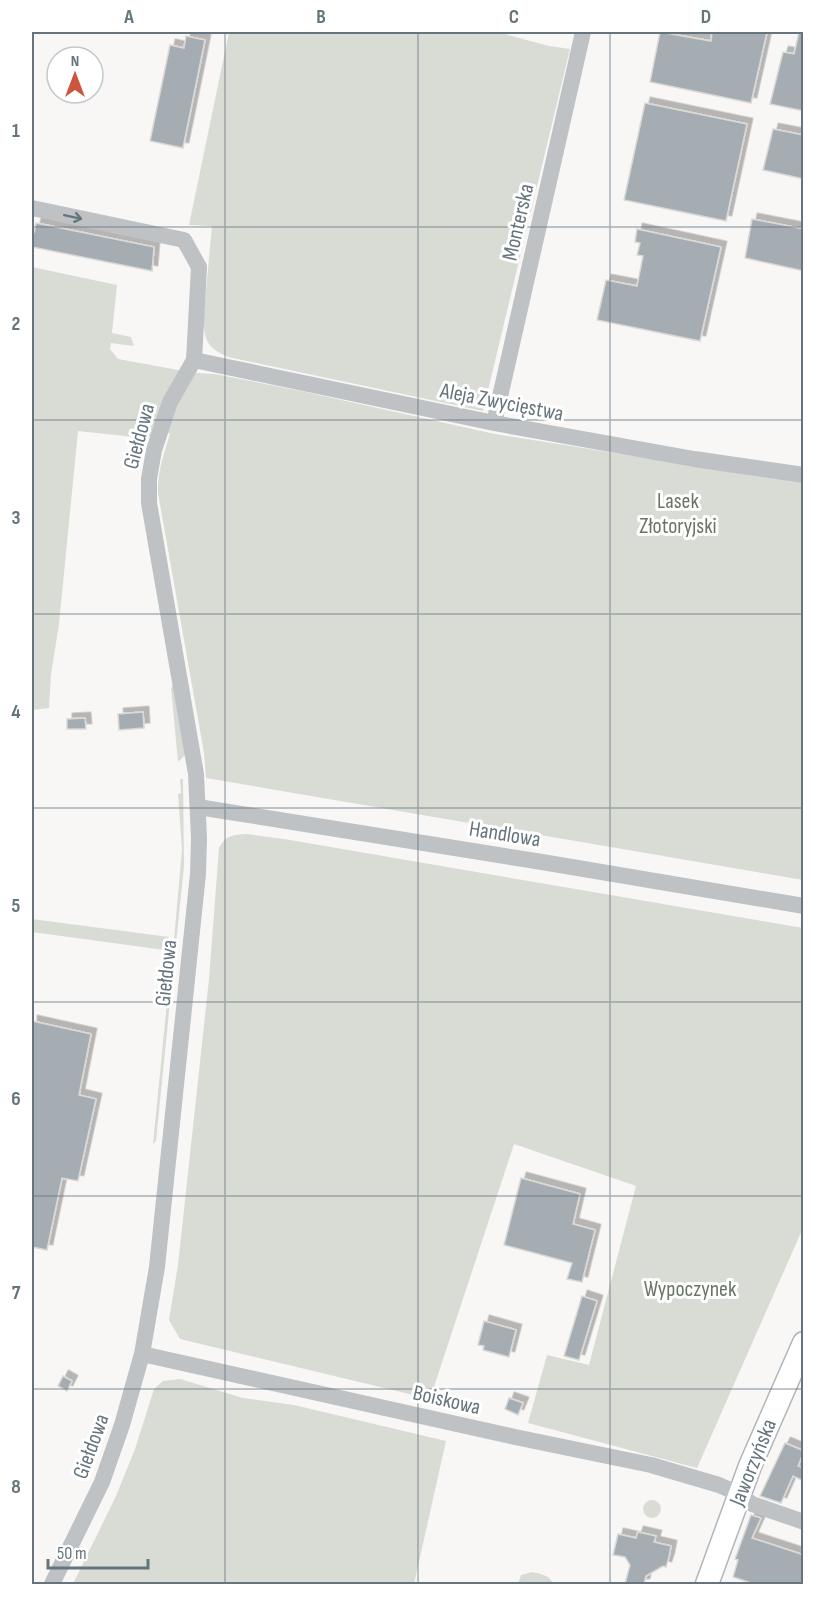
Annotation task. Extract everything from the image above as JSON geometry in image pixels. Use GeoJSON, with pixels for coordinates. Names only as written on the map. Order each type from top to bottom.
{"type":"FeatureCollection","features":[{"type":"Feature","properties":{"kind":"street","name":"Monterska"},"geometry":{"type":"LineString","coordinates":[[494,423],[583,32]]}},
{"type":"Feature","properties":{"kind":"street"},"geometry":{"type":"LineString","coordinates":[[32,208],[184,240],[199,267],[194,360]]}},
{"type":"Feature","properties":{"kind":"street","name":"Aleja Zwycięstwa"},"geometry":{"type":"LineString","coordinates":[[194,360],[494,423],[694,459],[804,474]]}},
{"type":"Feature","properties":{"kind":"street","name":"Giełdowa"},"geometry":{"type":"LineString","coordinates":[[52,1584],[102,1482],[122,1425],[142,1354],[157,1267],[198,874],[198,807],[192,748],[149,503],[148,479],[154,450],[170,402],[194,360]]}},
{"type":"Feature","properties":{"kind":"street","name":"Handlowa"},"geometry":{"type":"LineString","coordinates":[[198,807],[542,861],[804,906]]}},
{"type":"Feature","properties":{"kind":"street","name":"Jaworzyńska"},"geometry":{"type":"LineString","coordinates":[[708,1584],[739,1494],[765,1429],[804,1343]]}},
{"type":"Feature","properties":{"kind":"street","name":"Boiskowa"},"geometry":{"type":"LineString","coordinates":[[142,1354],[651,1465],[702,1479],[739,1494],[752,1504],[804,1522]]}},
{"type":"Feature","properties":{"kind":"green space"},"geometry":{"type":"Polygon","coordinates":[[[229,32],[497,32],[549,46],[570,49],[483,411],[228,357],[216,351],[210,344],[203,323],[212,226],[189,225],[229,32]]]}},
{"type":"Feature","properties":{"kind":"green space","name":"Lasek Złotoryjski"},"geometry":{"type":"Polygon","coordinates":[[[32,267],[117,285],[112,333],[131,337],[134,346],[111,343],[110,349],[118,359],[195,373],[215,374],[301,391],[495,434],[803,483],[803,880],[206,778],[204,753],[158,493],[160,469],[170,433],[143,438],[78,431],[49,708],[32,710],[32,267]]]}},
{"type":"Feature","properties":{"kind":"green space"},"geometry":{"type":"Polygon","coordinates":[[[173,686],[185,755],[178,762],[171,688],[173,686]]]}},
{"type":"Feature","properties":{"kind":"green space"},"geometry":{"type":"Polygon","coordinates":[[[180,779],[183,779],[184,866],[172,982],[169,981],[172,951],[32,932],[32,919],[169,937],[168,946],[174,940],[182,849],[178,794],[181,793],[180,779]]]}},
{"type":"Feature","properties":{"kind":"green space","name":"Wypoczynek"},"geometry":{"type":"Polygon","coordinates":[[[247,834],[803,928],[803,1228],[697,1468],[528,1423],[547,1355],[589,1365],[636,1186],[514,1144],[430,1399],[180,1339],[169,1320],[178,1265],[209,979],[219,848],[224,840],[230,837],[247,834]]]}},
{"type":"Feature","properties":{"kind":"green space"},"geometry":{"type":"Polygon","coordinates":[[[168,992],[171,992],[156,1141],[153,1144],[168,992]]]}},
{"type":"Feature","properties":{"kind":"green space"},"geometry":{"type":"Polygon","coordinates":[[[180,1379],[243,1398],[294,1405],[446,1441],[414,1584],[73,1584],[116,1496],[135,1449],[154,1389],[163,1381],[180,1379]]]}},
{"type":"Feature","properties":{"kind":"green space"},"geometry":{"type":"Polygon","coordinates":[[[652,1500],[658,1503],[661,1509],[658,1515],[652,1518],[646,1515],[643,1509],[646,1503],[652,1500]]]}},
{"type":"Feature","properties":{"kind":"green space"},"geometry":{"type":"Polygon","coordinates":[[[532,1572],[542,1574],[553,1584],[518,1584],[521,1575],[532,1572]]]}},
{"type":"Feature","properties":{"kind":"building"},"geometry":{"type":"Polygon","coordinates":[[[660,32],[711,41],[712,32],[767,32],[751,103],[650,82],[660,32]]]}},
{"type":"Feature","properties":{"kind":"building"},"geometry":{"type":"Polygon","coordinates":[[[799,32],[804,32],[804,111],[770,104],[783,52],[794,54],[799,32]]]}},
{"type":"Feature","properties":{"kind":"building"},"geometry":{"type":"Polygon","coordinates":[[[186,36],[205,40],[183,148],[150,141],[170,45],[184,48],[186,36]]]}},
{"type":"Feature","properties":{"kind":"building"},"geometry":{"type":"Polygon","coordinates":[[[645,103],[747,124],[726,221],[624,200],[645,103]]]}},
{"type":"Feature","properties":{"kind":"building"},"geometry":{"type":"Polygon","coordinates":[[[773,129],[804,135],[804,179],[763,170],[773,129]]]}},
{"type":"Feature","properties":{"kind":"building"},"geometry":{"type":"Polygon","coordinates":[[[752,219],[804,229],[804,271],[745,258],[752,219]]]}},
{"type":"Feature","properties":{"kind":"building"},"geometry":{"type":"Polygon","coordinates":[[[36,223],[154,247],[152,271],[32,247],[32,233],[34,233],[36,223]]]}},
{"type":"Feature","properties":{"kind":"building"},"geometry":{"type":"Polygon","coordinates":[[[637,229],[721,247],[700,341],[597,320],[606,280],[637,286],[643,256],[637,255],[640,243],[635,242],[637,229]]]}},
{"type":"Feature","properties":{"kind":"building"},"geometry":{"type":"Polygon","coordinates":[[[143,712],[144,728],[119,730],[118,714],[143,712]]]}},
{"type":"Feature","properties":{"kind":"building"},"geometry":{"type":"Polygon","coordinates":[[[85,718],[86,729],[67,729],[67,719],[85,718]]]}},
{"type":"Feature","properties":{"kind":"building"},"geometry":{"type":"Polygon","coordinates":[[[32,1021],[91,1034],[79,1095],[96,1099],[78,1181],[62,1178],[47,1250],[32,1247],[32,1021]]]}},
{"type":"Feature","properties":{"kind":"building"},"geometry":{"type":"Polygon","coordinates":[[[521,1178],[580,1194],[573,1224],[595,1230],[582,1282],[567,1279],[572,1263],[504,1245],[521,1178]]]}},
{"type":"Feature","properties":{"kind":"building"},"geometry":{"type":"Polygon","coordinates":[[[582,1296],[597,1301],[579,1360],[564,1356],[582,1296]]]}},
{"type":"Feature","properties":{"kind":"building"},"geometry":{"type":"Polygon","coordinates":[[[484,1321],[516,1330],[509,1357],[483,1350],[484,1346],[478,1345],[484,1321]]]}},
{"type":"Feature","properties":{"kind":"building"},"geometry":{"type":"Polygon","coordinates":[[[63,1376],[72,1381],[67,1391],[58,1386],[63,1376]]]}},
{"type":"Feature","properties":{"kind":"building"},"geometry":{"type":"Polygon","coordinates":[[[509,1398],[523,1403],[518,1415],[505,1409],[509,1398]]]}},
{"type":"Feature","properties":{"kind":"building"},"geometry":{"type":"Polygon","coordinates":[[[785,1443],[804,1451],[798,1466],[804,1468],[804,1481],[793,1476],[781,1503],[760,1496],[785,1443]]]}},
{"type":"Feature","properties":{"kind":"building"},"geometry":{"type":"Polygon","coordinates":[[[751,1515],[761,1518],[752,1538],[804,1555],[804,1584],[754,1584],[733,1577],[738,1560],[735,1559],[751,1515]]]}},
{"type":"Feature","properties":{"kind":"building"},"geometry":{"type":"Polygon","coordinates":[[[638,1532],[656,1536],[654,1542],[671,1546],[669,1557],[666,1567],[663,1566],[646,1576],[644,1584],[625,1584],[630,1565],[625,1557],[613,1555],[618,1534],[636,1538],[638,1532]]]}}]}
